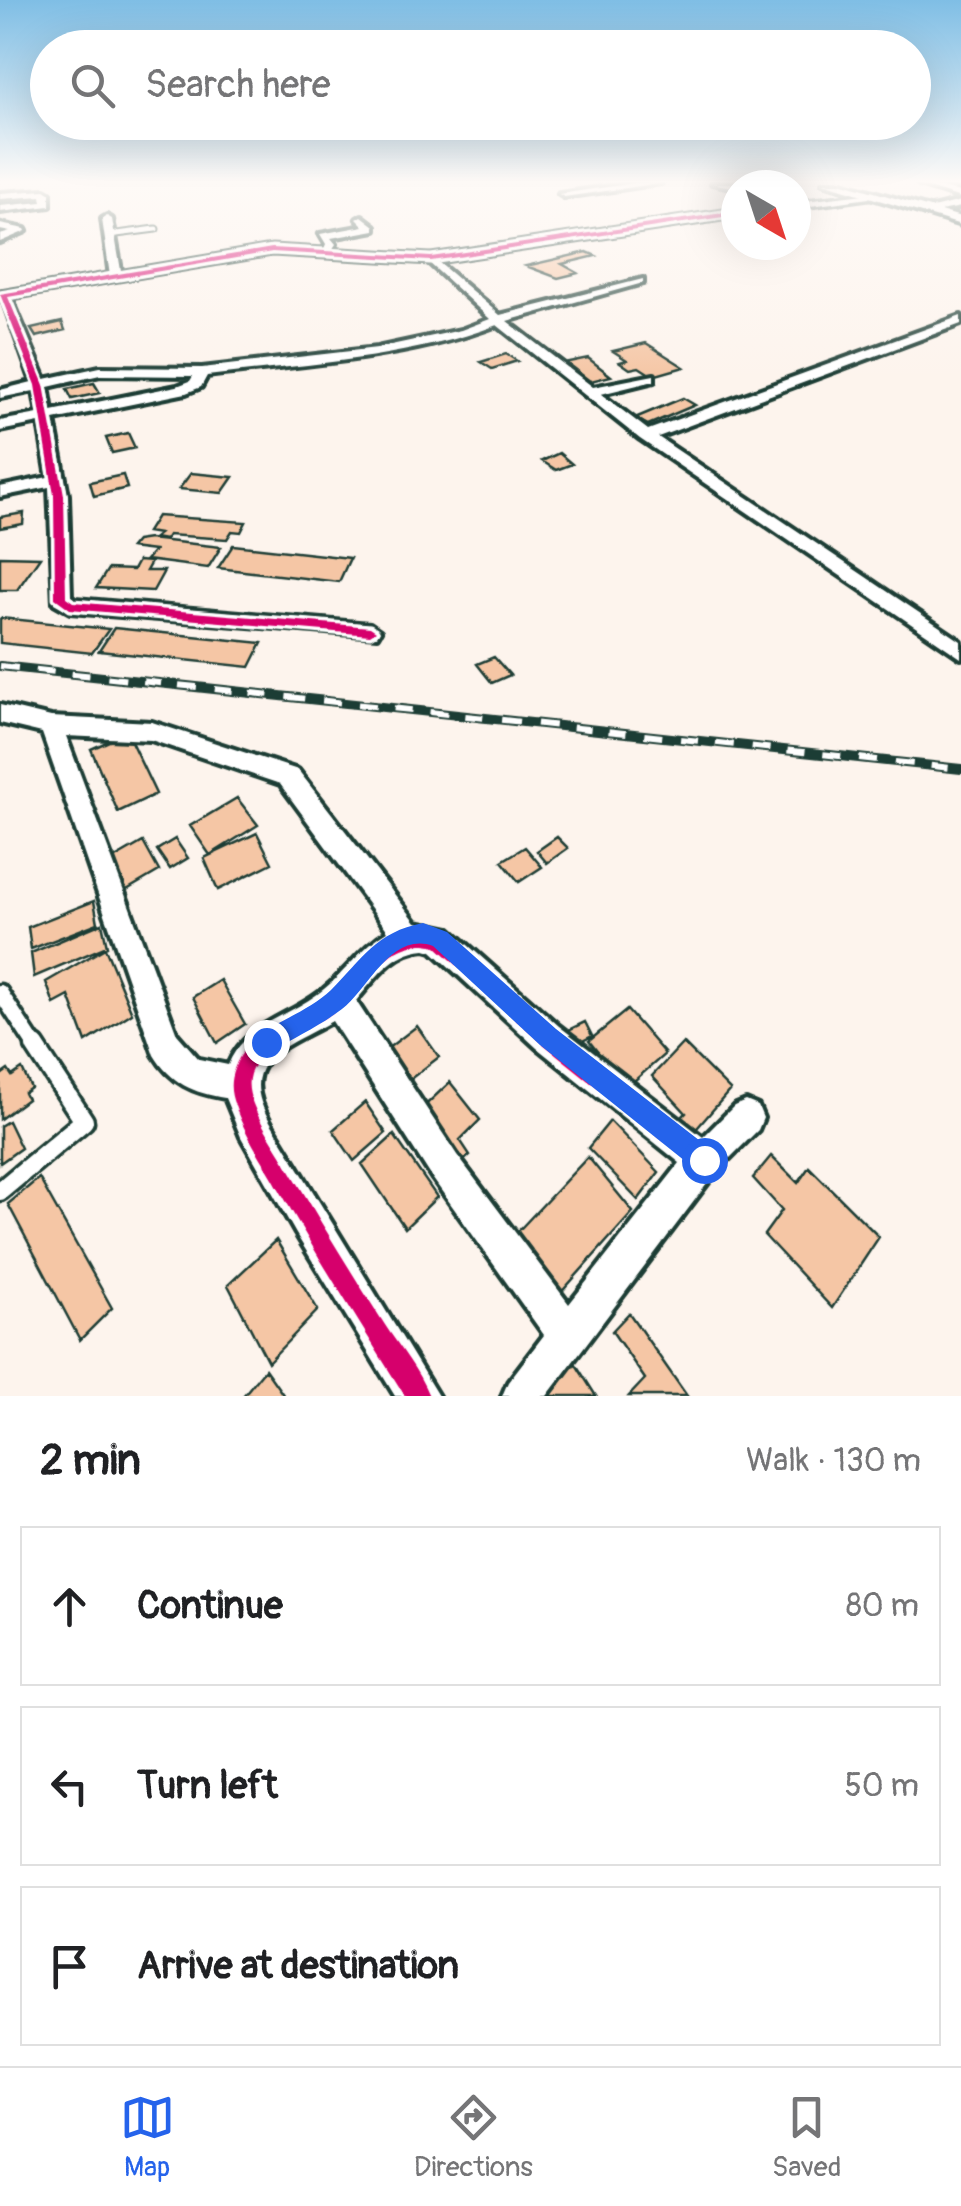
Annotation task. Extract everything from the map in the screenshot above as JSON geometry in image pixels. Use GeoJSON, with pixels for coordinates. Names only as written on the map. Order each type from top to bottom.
{"type":"FeatureCollection","features":[{"type":"Feature","properties":{"kind":"street"},"geometry":{"type":"LineString","coordinates":[[112,248],[116,276]]}},
{"type":"Feature","properties":{"kind":"street"},"geometry":{"type":"LineString","coordinates":[[370,631],[70,605],[61,598],[56,480],[40,385],[2,296],[272,250],[432,259],[504,248]]}},
{"type":"Feature","properties":{"kind":"street"},"geometry":{"type":"LineString","coordinates":[[432,259],[498,320],[646,436],[961,651]]}},
{"type":"Feature","properties":{"kind":"street"},"geometry":{"type":"LineString","coordinates":[[0,394],[100,371],[202,372],[377,352],[465,332],[639,281]]}},
{"type":"Feature","properties":{"kind":"street"},"geometry":{"type":"LineString","coordinates":[[646,436],[961,320]]}},
{"type":"Feature","properties":{"kind":"street"},"geometry":{"type":"LineString","coordinates":[[0,426],[181,390],[196,384],[202,372]]}},
{"type":"Feature","properties":{"kind":"street"},"geometry":{"type":"LineString","coordinates":[[590,392],[649,378]]}},
{"type":"Feature","properties":{"kind":"street"},"geometry":{"type":"LineString","coordinates":[[0,492],[56,480]]}},
{"type":"Feature","properties":{"kind":"street"},"geometry":{"type":"LineString","coordinates":[[0,714],[51,726],[152,731],[289,777],[408,936]]}},
{"type":"Feature","properties":{"kind":"street"},"geometry":{"type":"LineString","coordinates":[[51,726],[165,1044],[178,1066],[194,1077],[238,1083]]}},
{"type":"Feature","properties":{"kind":"street"},"geometry":{"type":"LineString","coordinates":[[418,1396],[312,1230],[246,1109],[238,1083],[246,1062],[266,1042],[337,1000],[372,957],[408,936],[423,932],[440,939],[548,1037],[704,1160]]}},
{"type":"Feature","properties":{"kind":"street"},"geometry":{"type":"LineString","coordinates":[[337,1000],[445,1167],[569,1337]]}},
{"type":"Feature","properties":{"kind":"street"},"geometry":{"type":"LineString","coordinates":[[522,1396],[704,1160],[746,1118]]}},
{"type":"Feature","properties":{"kind":"lane"},"geometry":{"type":"LineString","coordinates":[[0,992],[84,1122],[0,1191]]}},
{"type":"Feature","properties":{"kind":"building"},"geometry":{"type":"Polygon","coordinates":[[[587,252],[596,256],[562,264],[578,273],[558,278],[526,266],[587,252]]]}},
{"type":"Feature","properties":{"kind":"building"},"geometry":{"type":"Polygon","coordinates":[[[62,322],[65,330],[36,337],[31,329],[62,322]]]}},
{"type":"Feature","properties":{"kind":"building"},"geometry":{"type":"Polygon","coordinates":[[[646,343],[684,367],[653,376],[639,367],[630,369],[620,362],[627,360],[613,351],[646,343]]]}},
{"type":"Feature","properties":{"kind":"building"},"geometry":{"type":"Polygon","coordinates":[[[506,354],[517,361],[492,369],[481,362],[506,354]]]}},
{"type":"Feature","properties":{"kind":"building"},"geometry":{"type":"Polygon","coordinates":[[[588,358],[611,376],[587,382],[564,363],[588,358]]]}},
{"type":"Feature","properties":{"kind":"building"},"geometry":{"type":"Polygon","coordinates":[[[94,383],[100,393],[72,399],[67,389],[94,383]]]}},
{"type":"Feature","properties":{"kind":"building"},"geometry":{"type":"Polygon","coordinates":[[[683,398],[695,405],[648,425],[635,418],[683,398]]]}},
{"type":"Feature","properties":{"kind":"building"},"geometry":{"type":"Polygon","coordinates":[[[128,433],[135,448],[112,453],[106,438],[128,433]]]}},
{"type":"Feature","properties":{"kind":"building"},"geometry":{"type":"Polygon","coordinates":[[[559,453],[572,464],[556,470],[542,461],[559,453]]]}},
{"type":"Feature","properties":{"kind":"building"},"geometry":{"type":"Polygon","coordinates":[[[191,473],[233,477],[222,493],[179,489],[191,473]]]}},
{"type":"Feature","properties":{"kind":"building"},"geometry":{"type":"Polygon","coordinates":[[[123,475],[127,488],[94,496],[90,482],[123,475]]]}},
{"type":"Feature","properties":{"kind":"building"},"geometry":{"type":"Polygon","coordinates":[[[24,513],[23,524],[0,528],[0,517],[24,513]]]}},
{"type":"Feature","properties":{"kind":"building"},"geometry":{"type":"Polygon","coordinates":[[[157,516],[246,522],[241,532],[232,531],[227,539],[168,535],[165,540],[154,538],[159,534],[147,532],[157,516]]]}},
{"type":"Feature","properties":{"kind":"building"},"geometry":{"type":"Polygon","coordinates":[[[136,541],[221,547],[208,568],[146,560],[154,551],[130,548],[136,541]]]}},
{"type":"Feature","properties":{"kind":"building"},"geometry":{"type":"Polygon","coordinates":[[[233,545],[350,558],[339,582],[218,568],[233,545]]]}},
{"type":"Feature","properties":{"kind":"building"},"geometry":{"type":"Polygon","coordinates":[[[0,556],[40,557],[17,590],[0,590],[0,556]]]}},
{"type":"Feature","properties":{"kind":"building"},"geometry":{"type":"Polygon","coordinates":[[[138,561],[151,562],[146,571],[164,571],[153,591],[96,588],[108,569],[133,570],[138,561]]]}},
{"type":"Feature","properties":{"kind":"building"},"geometry":{"type":"Polygon","coordinates":[[[0,619],[109,629],[92,653],[0,643],[0,619]]]}},
{"type":"Feature","properties":{"kind":"building"},"geometry":{"type":"Polygon","coordinates":[[[114,628],[262,643],[250,667],[99,651],[114,628]]]}},
{"type":"Feature","properties":{"kind":"building"},"geometry":{"type":"Polygon","coordinates":[[[494,657],[510,675],[492,683],[477,664],[494,657]]]}},
{"type":"Feature","properties":{"kind":"building"},"geometry":{"type":"Polygon","coordinates":[[[127,733],[156,794],[118,812],[91,749],[127,733]]]}},
{"type":"Feature","properties":{"kind":"building"},"geometry":{"type":"Polygon","coordinates":[[[237,798],[258,825],[210,855],[190,826],[237,798]]]}},
{"type":"Feature","properties":{"kind":"building"},"geometry":{"type":"Polygon","coordinates":[[[257,833],[272,863],[218,890],[204,858],[257,833]]]}},
{"type":"Feature","properties":{"kind":"building"},"geometry":{"type":"Polygon","coordinates":[[[557,837],[568,848],[547,863],[537,851],[557,837]]]}},
{"type":"Feature","properties":{"kind":"building"},"geometry":{"type":"Polygon","coordinates":[[[175,839],[188,858],[170,869],[157,850],[175,839]]]}},
{"type":"Feature","properties":{"kind":"building"},"geometry":{"type":"Polygon","coordinates":[[[143,842],[159,871],[125,891],[110,861],[143,842]]]}},
{"type":"Feature","properties":{"kind":"building"},"geometry":{"type":"Polygon","coordinates":[[[525,847],[542,867],[519,882],[502,861],[525,847]]]}},
{"type":"Feature","properties":{"kind":"building"},"geometry":{"type":"Polygon","coordinates":[[[94,901],[98,923],[31,949],[28,927],[94,901]]]}},
{"type":"Feature","properties":{"kind":"building"},"geometry":{"type":"Polygon","coordinates":[[[102,923],[107,946],[34,977],[31,953],[102,923]]]}},
{"type":"Feature","properties":{"kind":"building"},"geometry":{"type":"Polygon","coordinates":[[[105,948],[132,1013],[86,1042],[69,996],[54,1004],[46,982],[105,948]]]}},
{"type":"Feature","properties":{"kind":"building"},"geometry":{"type":"Polygon","coordinates":[[[220,980],[245,1024],[217,1043],[193,997],[220,980]]]}},
{"type":"Feature","properties":{"kind":"building"},"geometry":{"type":"Polygon","coordinates":[[[627,1010],[665,1054],[626,1088],[589,1041],[627,1010]]]}},
{"type":"Feature","properties":{"kind":"building"},"geometry":{"type":"Polygon","coordinates":[[[585,1022],[592,1036],[571,1047],[564,1032],[585,1022]]]}},
{"type":"Feature","properties":{"kind":"building"},"geometry":{"type":"Polygon","coordinates":[[[417,1026],[439,1057],[396,1090],[375,1058],[417,1026]]]}},
{"type":"Feature","properties":{"kind":"building"},"geometry":{"type":"Polygon","coordinates":[[[683,1043],[730,1090],[692,1134],[679,1120],[686,1113],[652,1076],[683,1043]]]}},
{"type":"Feature","properties":{"kind":"building"},"geometry":{"type":"Polygon","coordinates":[[[22,1069],[31,1088],[24,1093],[27,1099],[0,1119],[0,1072],[1,1075],[8,1070],[12,1076],[22,1069]]]}},
{"type":"Feature","properties":{"kind":"building"},"geometry":{"type":"Polygon","coordinates":[[[450,1082],[480,1120],[460,1140],[470,1155],[456,1168],[416,1114],[450,1082]]]}},
{"type":"Feature","properties":{"kind":"building"},"geometry":{"type":"Polygon","coordinates":[[[365,1102],[386,1133],[354,1161],[333,1130],[365,1102]]]}},
{"type":"Feature","properties":{"kind":"building"},"geometry":{"type":"Polygon","coordinates":[[[8,1121],[21,1148],[0,1163],[0,1126],[8,1121]]]}},
{"type":"Feature","properties":{"kind":"building"},"geometry":{"type":"Polygon","coordinates":[[[610,1121],[659,1172],[638,1200],[588,1148],[610,1121]]]}},
{"type":"Feature","properties":{"kind":"building"},"geometry":{"type":"Polygon","coordinates":[[[394,1135],[437,1197],[405,1228],[362,1164],[394,1135]]]}},
{"type":"Feature","properties":{"kind":"building"},"geometry":{"type":"Polygon","coordinates":[[[771,1156],[798,1183],[809,1167],[879,1237],[832,1308],[764,1235],[782,1210],[753,1178],[771,1156]]]}},
{"type":"Feature","properties":{"kind":"building"},"geometry":{"type":"Polygon","coordinates":[[[588,1157],[633,1212],[549,1306],[506,1244],[588,1157]]]}},
{"type":"Feature","properties":{"kind":"building"},"geometry":{"type":"Polygon","coordinates":[[[39,1178],[112,1308],[80,1340],[8,1204],[39,1178]]]}},
{"type":"Feature","properties":{"kind":"building"},"geometry":{"type":"Polygon","coordinates":[[[276,1240],[318,1310],[268,1362],[228,1285],[276,1240]]]}},
{"type":"Feature","properties":{"kind":"building"},"geometry":{"type":"Polygon","coordinates":[[[629,1313],[687,1396],[629,1396],[645,1379],[612,1331],[629,1313]]]}},
{"type":"Feature","properties":{"kind":"building"},"geometry":{"type":"Polygon","coordinates":[[[572,1358],[596,1396],[535,1396],[572,1358]]]}},
{"type":"Feature","properties":{"kind":"building"},"geometry":{"type":"Polygon","coordinates":[[[265,1369],[284,1396],[243,1396],[265,1369]]]}},
{"type":"Feature","properties":{"kind":"railway"},"geometry":{"type":"LineString","coordinates":[[0,666],[961,769]]}},
{"type":"Feature","properties":{"kind":"cycle path"},"geometry":{"type":"LineString","coordinates":[[0,296],[272,250],[431,259],[503,248]]}},
{"type":"Feature","properties":{"kind":"cycle path"},"geometry":{"type":"LineString","coordinates":[[4,295],[40,385],[59,495],[61,598],[70,605],[370,631]]}},
{"type":"Feature","properties":{"kind":"cycle path"},"geometry":{"type":"LineString","coordinates":[[418,1396],[248,1116],[240,1078],[245,1064],[265,1042],[332,1003],[373,959],[397,941],[425,935],[440,939],[548,1037],[704,1160]]}},
{"type":"Feature","properties":{"kind":"route"},"geometry":{"type":"LineString","coordinates":[[266,1042],[337,1000],[372,957],[408,936],[423,932],[440,939],[461,956],[548,1037],[704,1160]]}}]}
